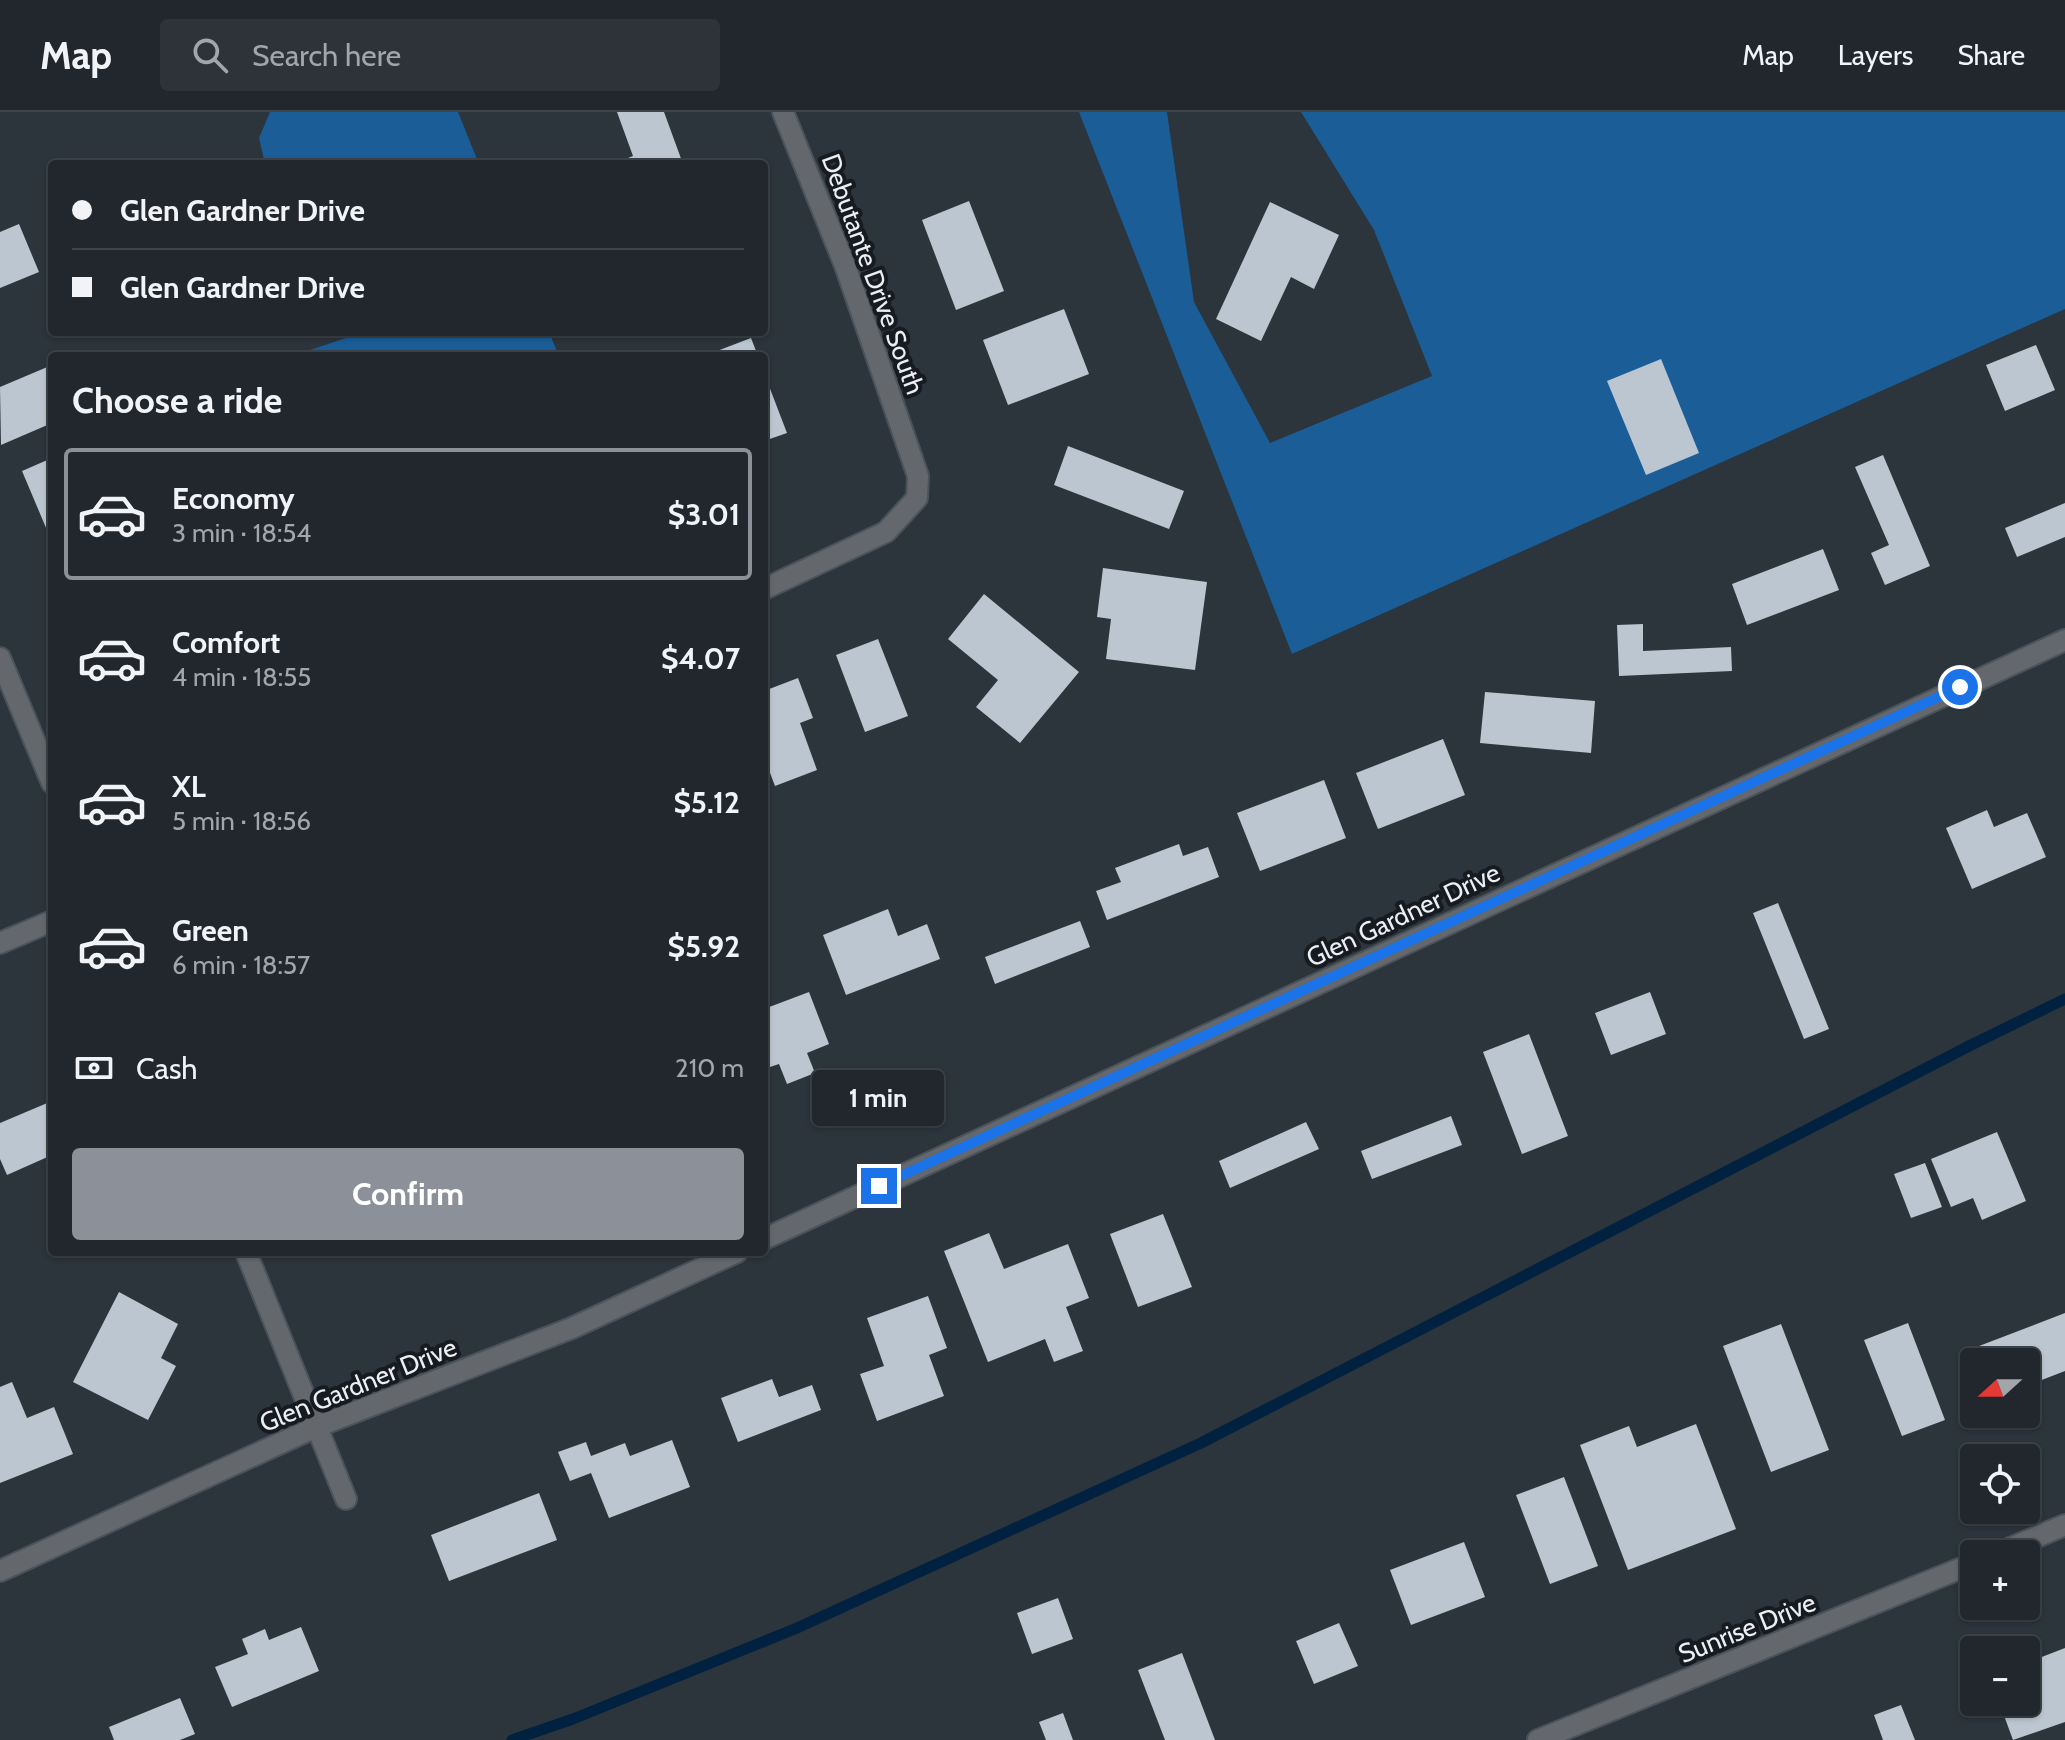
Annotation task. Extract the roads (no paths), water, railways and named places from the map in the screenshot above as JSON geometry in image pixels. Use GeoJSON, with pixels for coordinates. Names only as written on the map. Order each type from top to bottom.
{"type":"FeatureCollection","features":[{"type":"Feature","properties":{"kind":"street","name":"Debutante Drive South"},"geometry":{"type":"LineString","coordinates":[[768,587],[886,532],[917,498],[918,476],[846,268],[783,112]]}},
{"type":"Feature","properties":{"kind":"street","name":"Glen Gardner Drive"},"geometry":{"type":"LineString","coordinates":[[768,1237],[2065,640]]}},
{"type":"Feature","properties":{"kind":"street"},"geometry":{"type":"LineString","coordinates":[[0,658],[48,773]]}},
{"type":"Feature","properties":{"kind":"street"},"geometry":{"type":"LineString","coordinates":[[0,943],[48,923]]}},
{"type":"Feature","properties":{"kind":"street"},"geometry":{"type":"LineString","coordinates":[[248,1256],[346,1499]]}},
{"type":"Feature","properties":{"kind":"street","name":"Glen Gardner Drive"},"geometry":{"type":"LineString","coordinates":[[0,1571],[316,1427],[572,1328],[728,1256]]}},
{"type":"Feature","properties":{"kind":"street"},"geometry":{"type":"LineString","coordinates":[[2029,1540],[2065,1525]]}},
{"type":"Feature","properties":{"kind":"street","name":"Sunrise Drive"},"geometry":{"type":"LineString","coordinates":[[1538,1740],[1960,1569]]}},
{"type":"Feature","properties":{"kind":"waterway"},"geometry":{"type":"LineString","coordinates":[[512,1740],[573,1719],[797,1628],[1201,1443],[2065,999]]}}]}
